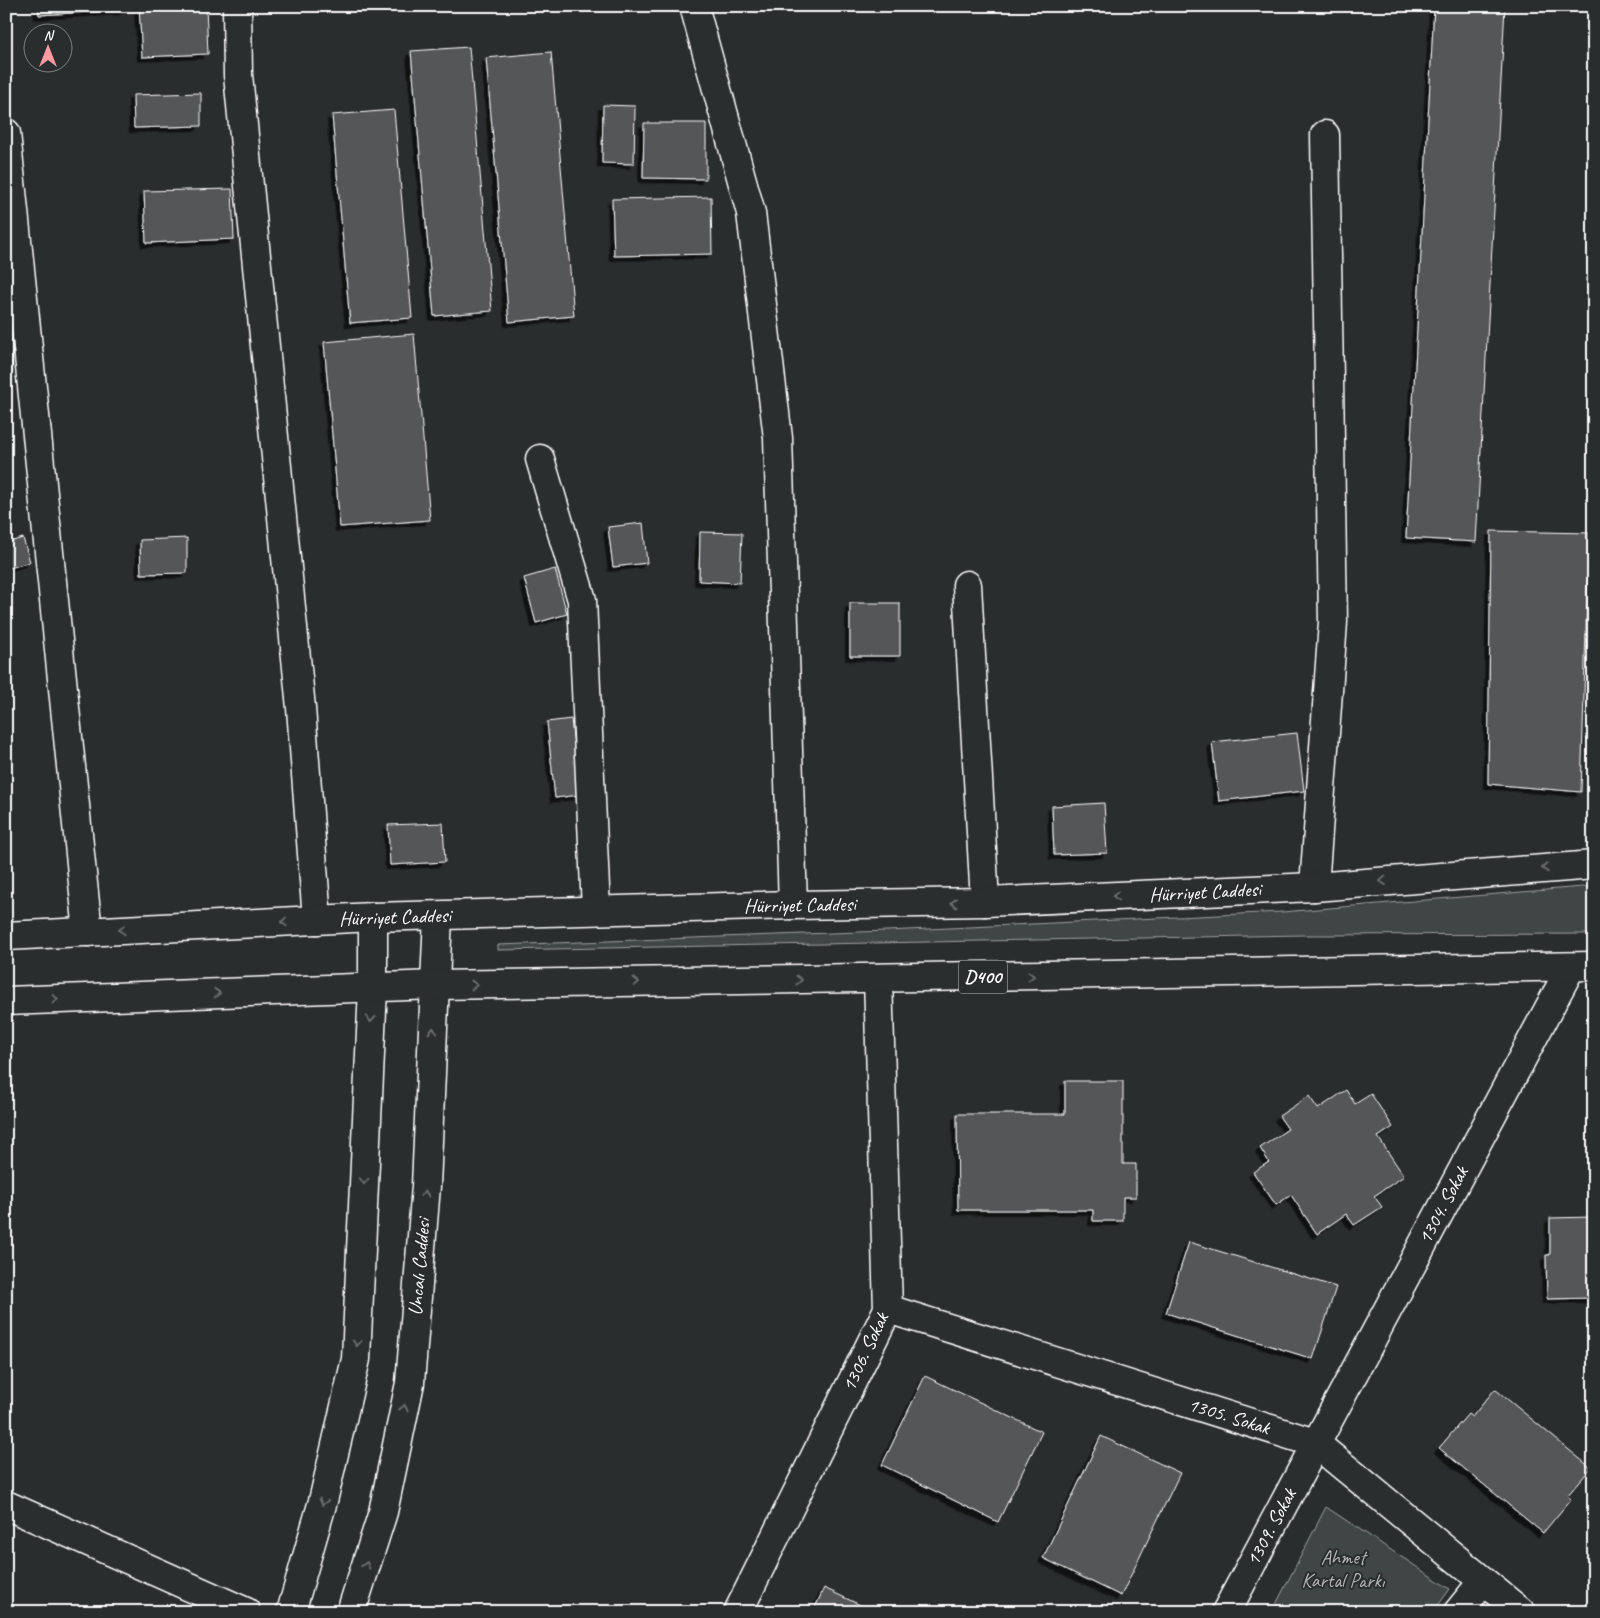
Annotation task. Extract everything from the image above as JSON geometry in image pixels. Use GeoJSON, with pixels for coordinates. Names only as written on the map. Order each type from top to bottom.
{"type":"FeatureCollection","features":[{"type":"Feature","properties":{"kind":"main road"},"geometry":{"type":"LineString","coordinates":[[237,6],[238,75],[301,708],[317,920]]}},
{"type":"Feature","properties":{"kind":"main road"},"geometry":{"type":"LineString","coordinates":[[694,6],[751,213],[778,438],[793,905]]}},
{"type":"Feature","properties":{"kind":"main road"},"geometry":{"type":"LineString","coordinates":[[6,133],[88,932]]}},
{"type":"Feature","properties":{"kind":"main road"},"geometry":{"type":"LineString","coordinates":[[1314,887],[1333,622],[1326,134]]}},
{"type":"Feature","properties":{"kind":"main road"},"geometry":{"type":"LineString","coordinates":[[540,459],[582,600],[596,910]]}},
{"type":"Feature","properties":{"kind":"main road"},"geometry":{"type":"LineString","coordinates":[[968,585],[985,902]]}},
{"type":"Feature","properties":{"kind":"main road","name":"Hürriyet Caddesi"},"geometry":{"type":"LineString","coordinates":[[6,936],[373,917],[793,905],[985,902],[1314,887],[1594,865]]}},
{"type":"Feature","properties":{"kind":"main road","name":"Uncalı Caddesi"},"geometry":{"type":"LineString","coordinates":[[352,1612],[382,1512],[410,1383],[426,1186],[438,916]]}},
{"type":"Feature","properties":{"kind":"main road"},"geometry":{"type":"LineString","coordinates":[[291,1612],[323,1501],[356,1359],[373,988],[373,917]]}},
{"type":"Feature","properties":{"kind":"main road","name":"D400"},"geometry":{"type":"LineString","coordinates":[[373,988],[435,985],[1582,967]]}},
{"type":"Feature","properties":{"kind":"main road","name":"1304. Sokak"},"geometry":{"type":"LineString","coordinates":[[1315,1443],[1582,967]]}},
{"type":"Feature","properties":{"kind":"main road","name":"1306. Sokak"},"geometry":{"type":"LineString","coordinates":[[738,1612],[888,1309],[878,978]]}},
{"type":"Feature","properties":{"kind":"main road"},"geometry":{"type":"LineString","coordinates":[[6,1001],[373,988]]}},
{"type":"Feature","properties":{"kind":"main road","name":"1305. Sokak"},"geometry":{"type":"LineString","coordinates":[[888,1309],[1315,1443],[1521,1612]]}},
{"type":"Feature","properties":{"kind":"main road","name":"1309. Sokak"},"geometry":{"type":"LineString","coordinates":[[1226,1612],[1315,1443]]}},
{"type":"Feature","properties":{"kind":"main road"},"geometry":{"type":"LineString","coordinates":[[6,1505],[246,1612]]}},
{"type":"Feature","properties":{"kind":"main road"},"geometry":{"type":"LineString","coordinates":[[1458,1612],[1483,1581]]}},
{"type":"Feature","properties":{"kind":"green space"},"geometry":{"type":"Polygon","coordinates":[[[1594,886],[1594,934],[1304,935],[498,950],[498,945],[887,931],[1282,912],[1594,886]]]}},
{"type":"Feature","properties":{"kind":"green space","name":"Ahmet Kartal Parkı"},"geometry":{"type":"Polygon","coordinates":[[[1326,1507],[1450,1589],[1433,1612],[1272,1612],[1326,1507]]]}},
{"type":"Feature","properties":{"kind":"building"},"geometry":{"type":"Polygon","coordinates":[[[38,6],[125,6],[125,10],[39,15],[38,6]]]}},
{"type":"Feature","properties":{"kind":"building"},"geometry":{"type":"Polygon","coordinates":[[[139,6],[206,6],[208,54],[142,57],[139,6]]]}},
{"type":"Feature","properties":{"kind":"building"},"geometry":{"type":"Polygon","coordinates":[[[1434,6],[1505,6],[1476,542],[1406,538],[1434,6]]]}},
{"type":"Feature","properties":{"kind":"building"},"geometry":{"type":"Polygon","coordinates":[[[469,47],[492,311],[434,316],[411,51],[469,47]]]}},
{"type":"Feature","properties":{"kind":"building"},"geometry":{"type":"Polygon","coordinates":[[[551,52],[574,316],[509,322],[486,58],[551,52]]]}},
{"type":"Feature","properties":{"kind":"building"},"geometry":{"type":"Polygon","coordinates":[[[201,93],[201,126],[134,128],[133,95],[201,93]]]}},
{"type":"Feature","properties":{"kind":"building"},"geometry":{"type":"Polygon","coordinates":[[[603,105],[635,106],[634,164],[602,163],[603,105]]]}},
{"type":"Feature","properties":{"kind":"building"},"geometry":{"type":"Polygon","coordinates":[[[394,110],[412,318],[350,323],[332,115],[394,110]]]}},
{"type":"Feature","properties":{"kind":"building"},"geometry":{"type":"Polygon","coordinates":[[[644,123],[706,123],[706,179],[643,178],[644,123]]]}},
{"type":"Feature","properties":{"kind":"building"},"geometry":{"type":"Polygon","coordinates":[[[232,189],[234,239],[146,243],[144,191],[232,189]]]}},
{"type":"Feature","properties":{"kind":"building"},"geometry":{"type":"Polygon","coordinates":[[[711,197],[712,254],[614,256],[612,199],[711,197]]]}},
{"type":"Feature","properties":{"kind":"building"},"geometry":{"type":"Polygon","coordinates":[[[6,270],[14,271],[12,386],[6,386],[6,270]]]}},
{"type":"Feature","properties":{"kind":"building"},"geometry":{"type":"Polygon","coordinates":[[[414,334],[430,520],[340,527],[324,342],[414,334]]]}},
{"type":"Feature","properties":{"kind":"building"},"geometry":{"type":"Polygon","coordinates":[[[643,523],[647,563],[613,567],[608,527],[643,523]]]}},
{"type":"Feature","properties":{"kind":"building"},"geometry":{"type":"Polygon","coordinates":[[[1491,531],[1589,533],[1581,792],[1488,784],[1491,531]]]}},
{"type":"Feature","properties":{"kind":"building"},"geometry":{"type":"Polygon","coordinates":[[[700,532],[742,533],[740,583],[699,581],[700,532]]]}},
{"type":"Feature","properties":{"kind":"building"},"geometry":{"type":"Polygon","coordinates":[[[23,538],[30,562],[6,569],[6,543],[23,538]]]}},
{"type":"Feature","properties":{"kind":"building"},"geometry":{"type":"Polygon","coordinates":[[[187,538],[187,573],[141,574],[140,540],[187,538]]]}},
{"type":"Feature","properties":{"kind":"building"},"geometry":{"type":"Polygon","coordinates":[[[555,569],[567,614],[536,623],[524,578],[555,569]]]}},
{"type":"Feature","properties":{"kind":"building"},"geometry":{"type":"Polygon","coordinates":[[[850,603],[900,603],[900,656],[850,656],[850,603]]]}},
{"type":"Feature","properties":{"kind":"building"},"geometry":{"type":"Polygon","coordinates":[[[571,719],[579,795],[555,798],[547,722],[571,719]]]}},
{"type":"Feature","properties":{"kind":"building"},"geometry":{"type":"Polygon","coordinates":[[[1297,733],[1304,791],[1219,801],[1212,742],[1297,733]]]}},
{"type":"Feature","properties":{"kind":"building"},"geometry":{"type":"Polygon","coordinates":[[[1104,803],[1107,853],[1054,855],[1052,806],[1104,803]]]}},
{"type":"Feature","properties":{"kind":"building"},"geometry":{"type":"Polygon","coordinates":[[[443,823],[445,862],[390,865],[388,825],[443,823]]]}},
{"type":"Feature","properties":{"kind":"building"},"geometry":{"type":"Polygon","coordinates":[[[1065,1081],[1123,1081],[1123,1164],[1136,1164],[1136,1197],[1123,1197],[1123,1221],[1093,1221],[1093,1210],[958,1210],[957,1114],[1065,1114],[1065,1081]]]}},
{"type":"Feature","properties":{"kind":"building"},"geometry":{"type":"Polygon","coordinates":[[[1346,1090],[1355,1104],[1371,1094],[1393,1127],[1378,1137],[1404,1176],[1374,1196],[1382,1207],[1354,1225],[1346,1214],[1317,1234],[1291,1195],[1276,1205],[1253,1172],[1269,1162],[1260,1148],[1288,1129],[1279,1116],[1309,1096],[1318,1109],[1346,1090]]]}},
{"type":"Feature","properties":{"kind":"building"},"geometry":{"type":"Polygon","coordinates":[[[1594,1217],[1594,1298],[1547,1299],[1546,1255],[1550,1255],[1550,1218],[1594,1217]]]}},
{"type":"Feature","properties":{"kind":"building"},"geometry":{"type":"Polygon","coordinates":[[[1189,1242],[1336,1287],[1313,1359],[1166,1313],[1189,1242]]]}},
{"type":"Feature","properties":{"kind":"building"},"geometry":{"type":"Polygon","coordinates":[[[925,1376],[1042,1432],[998,1522],[882,1465],[925,1376]]]}},
{"type":"Feature","properties":{"kind":"building"},"geometry":{"type":"Polygon","coordinates":[[[1495,1389],[1591,1468],[1567,1496],[1571,1499],[1543,1533],[1439,1448],[1468,1414],[1472,1417],[1495,1389]]]}},
{"type":"Feature","properties":{"kind":"building"},"geometry":{"type":"Polygon","coordinates":[[[1101,1436],[1180,1473],[1121,1596],[1043,1558],[1101,1436]]]}},
{"type":"Feature","properties":{"kind":"building"},"geometry":{"type":"Polygon","coordinates":[[[824,1588],[875,1612],[813,1612],[824,1588]]]}}]}
